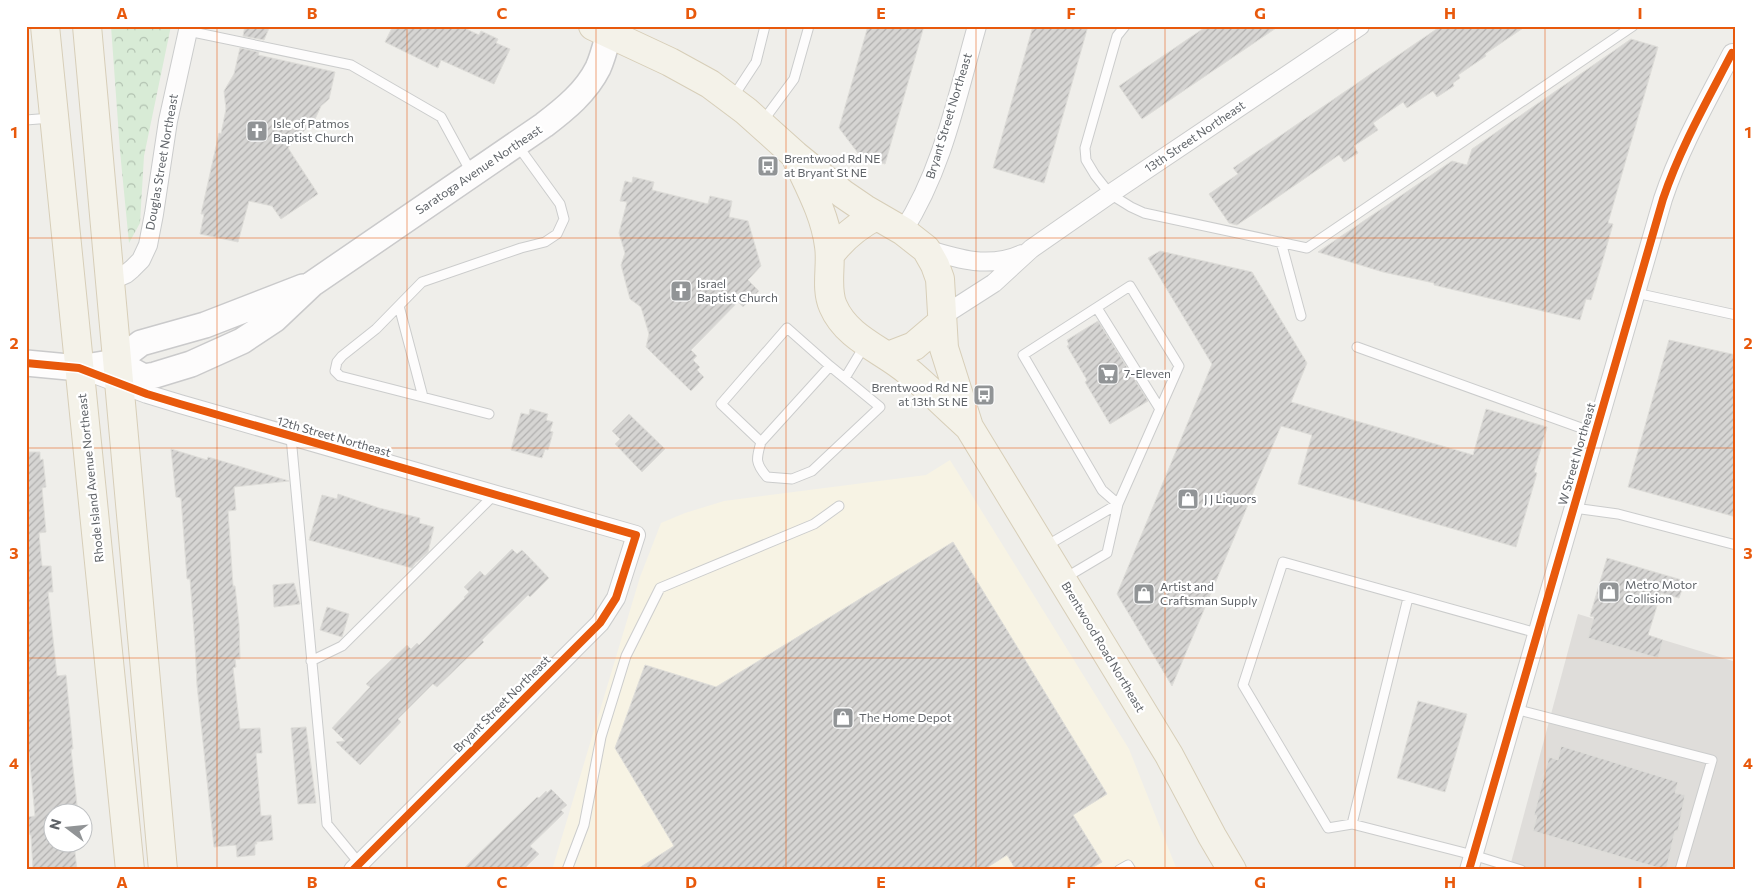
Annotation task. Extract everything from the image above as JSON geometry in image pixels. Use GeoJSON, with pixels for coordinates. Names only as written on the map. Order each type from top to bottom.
{"type":"FeatureCollection","features":[{"type":"Feature","properties":{"kind":"main road","name":"Rhode Island Avenue Northeast"},"geometry":{"type":"LineString","coordinates":[[45,26],[130,870]]}},
{"type":"Feature","properties":{"kind":"main road"},"geometry":{"type":"LineString","coordinates":[[87,26],[163,870]]}},
{"type":"Feature","properties":{"kind":"main road"},"geometry":{"type":"LineString","coordinates":[[604,29],[683,69],[732,100],[795,156],[843,194],[876,216],[902,230],[926,249],[935,265],[940,280],[941,320],[914,346],[877,350],[840,319],[833,306],[830,292],[830,255],[825,225],[795,156]]}},
{"type":"Feature","properties":{"kind":"main road","name":"Saratoga Avenue Northeast"},"geometry":{"type":"LineString","coordinates":[[79,368],[144,377],[191,364],[225,350],[259,331],[275,320],[312,284],[565,109],[580,94],[599,66],[604,29]]}},
{"type":"Feature","properties":{"kind":"main road"},"geometry":{"type":"LineString","coordinates":[[830,255],[845,236],[876,216]]}},
{"type":"Feature","properties":{"kind":"main road","name":"Saratoga Avenue Northeast"},"geometry":{"type":"LineString","coordinates":[[117,372],[141,342],[205,325],[312,284]]}},
{"type":"Feature","properties":{"kind":"main road","name":"Brentwood Road Northeast"},"geometry":{"type":"LineString","coordinates":[[941,320],[942,340],[946,359],[969,427],[1169,755],[1232,870]]}},
{"type":"Feature","properties":{"kind":"main road","name":"Brentwood Road Northeast"},"geometry":{"type":"LineString","coordinates":[[877,350],[909,372],[969,427]]}},
{"type":"Feature","properties":{"kind":"main road"},"geometry":{"type":"LineString","coordinates":[[26,363],[79,368]]}},
{"type":"Feature","properties":{"kind":"street","name":"Bryant Street Northeast"},"geometry":{"type":"LineString","coordinates":[[902,230],[919,203],[939,158],[977,26]]}},
{"type":"Feature","properties":{"kind":"street","name":"13th Street Northeast"},"geometry":{"type":"LineString","coordinates":[[941,320],[994,283],[1031,250],[1110,194],[1360,26]]}},
{"type":"Feature","properties":{"kind":"street","name":"Douglas Street Northeast"},"geometry":{"type":"LineString","coordinates":[[110,281],[126,274],[132,269],[141,260],[148,245],[168,121],[189,29]]}},
{"type":"Feature","properties":{"kind":"street","name":"W Street Northeast"},"geometry":{"type":"LineString","coordinates":[[1471,863],[1663,199],[1688,138],[1734,53]]}},
{"type":"Feature","properties":{"kind":"street","name":"13th Street Northeast"},"geometry":{"type":"LineString","coordinates":[[926,249],[967,260],[990,262],[1007,260],[1031,250]]}},
{"type":"Feature","properties":{"kind":"street","name":"12th Street Northeast"},"geometry":{"type":"LineString","coordinates":[[117,372],[147,394],[636,535]]}},
{"type":"Feature","properties":{"kind":"street","name":"Bryant Street Northeast"},"geometry":{"type":"LineString","coordinates":[[356,867],[600,623],[616,598],[636,535]]}},
{"type":"Feature","properties":{"kind":"lane"},"geometry":{"type":"LineString","coordinates":[[732,100],[756,62],[765,26]]}},
{"type":"Feature","properties":{"kind":"lane"},"geometry":{"type":"LineString","coordinates":[[761,124],[794,79],[809,26]]}},
{"type":"Feature","properties":{"kind":"lane"},"geometry":{"type":"LineString","coordinates":[[1125,26],[1116,36],[1086,148],[1086,160],[1110,194],[1144,213],[1307,248],[1633,26]]}},
{"type":"Feature","properties":{"kind":"lane"},"geometry":{"type":"LineString","coordinates":[[189,29],[351,65],[442,116],[472,174]]}},
{"type":"Feature","properties":{"kind":"lane"},"geometry":{"type":"LineString","coordinates":[[26,120],[55,118]]}},
{"type":"Feature","properties":{"kind":"lane"},"geometry":{"type":"LineString","coordinates":[[489,414],[340,376],[335,371],[336,362],[376,329],[422,282],[521,248],[545,242],[557,234],[564,219],[560,204],[516,144]]}},
{"type":"Feature","properties":{"kind":"lane"},"geometry":{"type":"LineString","coordinates":[[1281,242],[1301,316]]}},
{"type":"Feature","properties":{"kind":"lane"},"geometry":{"type":"LineString","coordinates":[[1062,580],[1107,553],[1118,504],[1179,366],[1130,286],[1023,355],[1102,490],[1118,504]]}},
{"type":"Feature","properties":{"kind":"lane"},"geometry":{"type":"LineString","coordinates":[[1636,293],[1736,316]]}},
{"type":"Feature","properties":{"kind":"lane"},"geometry":{"type":"LineString","coordinates":[[399,306],[423,397]]}},
{"type":"Feature","properties":{"kind":"lane"},"geometry":{"type":"LineString","coordinates":[[1097,308],[1160,409]]}},
{"type":"Feature","properties":{"kind":"lane"},"geometry":{"type":"LineString","coordinates":[[761,442],[721,404],[787,328],[880,407],[812,472],[792,479],[767,477],[759,467],[756,457],[761,442],[830,366]]}},
{"type":"Feature","properties":{"kind":"lane"},"geometry":{"type":"LineString","coordinates":[[1357,348],[1595,433]]}},
{"type":"Feature","properties":{"kind":"lane"},"geometry":{"type":"LineString","coordinates":[[845,378],[877,350]]}},
{"type":"Feature","properties":{"kind":"lane"},"geometry":{"type":"LineString","coordinates":[[291,437],[326,824],[356,867]]}},
{"type":"Feature","properties":{"kind":"lane"},"geometry":{"type":"LineString","coordinates":[[312,661],[342,646],[494,495]]}},
{"type":"Feature","properties":{"kind":"lane"},"geometry":{"type":"LineString","coordinates":[[1043,548],[1118,504]]}},
{"type":"Feature","properties":{"kind":"lane"},"geometry":{"type":"LineString","coordinates":[[566,870],[584,825],[601,737],[626,656],[660,588],[814,524],[838,506]]}},
{"type":"Feature","properties":{"kind":"lane"},"geometry":{"type":"LineString","coordinates":[[1574,508],[1618,514],[1736,546]]}},
{"type":"Feature","properties":{"kind":"lane"},"geometry":{"type":"LineString","coordinates":[[1521,870],[1471,863],[1429,844],[1352,824],[1328,828],[1243,685],[1283,562],[1537,634]]}},
{"type":"Feature","properties":{"kind":"lane"},"geometry":{"type":"LineString","coordinates":[[1352,824],[1408,598]]}},
{"type":"Feature","properties":{"kind":"lane"},"geometry":{"type":"LineString","coordinates":[[1515,709],[1712,760],[1680,870]]}},
{"type":"Feature","properties":{"kind":"lane"},"geometry":{"type":"LineString","coordinates":[[1119,870],[1128,865],[1131,870]]}},
{"type":"Feature","properties":{"kind":"shaded area"},"geometry":{"type":"Polygon","coordinates":[[[950,460],[1129,749],[1177,870],[552,870],[640,577],[661,523],[685,513],[724,501],[926,475],[950,460]]]}},
{"type":"Feature","properties":{"kind":"shaded area"},"geometry":{"type":"Polygon","coordinates":[[[1578,614],[1736,662],[1736,870],[1509,870],[1578,614]]]}},
{"type":"Feature","properties":{"kind":"green space"},"geometry":{"type":"Polygon","coordinates":[[[111,26],[171,26],[144,156],[140,223],[129,243],[120,151],[111,26]]]}},
{"type":"Feature","properties":{"kind":"building"},"geometry":{"type":"Polygon","coordinates":[[[245,26],[270,26],[264,40],[243,36],[245,26]]]}},
{"type":"Feature","properties":{"kind":"building"},"geometry":{"type":"Polygon","coordinates":[[[393,26],[460,26],[479,35],[481,31],[498,39],[496,43],[510,49],[494,84],[441,60],[438,68],[385,42],[393,26]]]}},
{"type":"Feature","properties":{"kind":"building"},"geometry":{"type":"Polygon","coordinates":[[[868,26],[924,26],[885,164],[861,157],[839,128],[868,26]]]}},
{"type":"Feature","properties":{"kind":"building"},"geometry":{"type":"Polygon","coordinates":[[[1033,26],[1088,26],[1044,183],[993,168],[1033,26]]]}},
{"type":"Feature","properties":{"kind":"building"},"geometry":{"type":"Polygon","coordinates":[[[1207,26],[1279,26],[1142,119],[1119,86],[1207,26]]]}},
{"type":"Feature","properties":{"kind":"building"},"geometry":{"type":"Polygon","coordinates":[[[1441,26],[1526,26],[1458,75],[1460,78],[1453,83],[1454,86],[1437,97],[1433,91],[1407,108],[1403,102],[1373,123],[1378,130],[1354,146],[1358,153],[1344,162],[1339,155],[1237,225],[1229,223],[1209,194],[1238,174],[1233,168],[1441,26]]]}},
{"type":"Feature","properties":{"kind":"building"},"geometry":{"type":"Polygon","coordinates":[[[1631,39],[1658,47],[1608,223],[1613,224],[1602,263],[1591,300],[1586,299],[1580,320],[1383,272],[1318,252],[1452,161],[1467,165],[1472,149],[1631,39]]]}},
{"type":"Feature","properties":{"kind":"building"},"geometry":{"type":"Polygon","coordinates":[[[240,48],[259,52],[258,55],[335,72],[329,99],[321,106],[315,119],[288,148],[318,194],[281,219],[272,206],[249,201],[238,242],[200,234],[204,214],[201,214],[226,109],[224,91],[234,74],[240,48]]]}},
{"type":"Feature","properties":{"kind":"building"},"geometry":{"type":"Polygon","coordinates":[[[633,177],[654,182],[652,190],[708,204],[710,196],[732,201],[729,217],[748,221],[761,266],[748,280],[759,291],[743,307],[738,302],[691,350],[697,356],[693,360],[700,367],[697,370],[704,377],[691,391],[646,347],[649,334],[641,307],[630,299],[621,265],[625,253],[619,233],[627,202],[620,201],[625,181],[632,183],[633,177]]]}},
{"type":"Feature","properties":{"kind":"building"},"geometry":{"type":"Polygon","coordinates":[[[1160,251],[1252,272],[1307,363],[1291,402],[1473,455],[1486,409],[1547,427],[1534,472],[1537,473],[1516,547],[1298,484],[1312,435],[1281,426],[1172,686],[1117,594],[1212,364],[1148,258],[1160,251]]]}},
{"type":"Feature","properties":{"kind":"building","name":"7-Eleven"},"geometry":{"type":"Polygon","coordinates":[[[1098,321],[1148,401],[1110,424],[1085,382],[1087,380],[1067,346],[1069,345],[1067,340],[1098,321]]]}},
{"type":"Feature","properties":{"kind":"building"},"geometry":{"type":"Polygon","coordinates":[[[1669,340],[1736,355],[1736,517],[1628,487],[1669,340]]]}},
{"type":"Feature","properties":{"kind":"building"},"geometry":{"type":"Polygon","coordinates":[[[530,409],[548,414],[546,420],[553,422],[550,431],[553,432],[548,450],[545,449],[542,458],[511,450],[521,413],[529,415],[530,409]]]}},
{"type":"Feature","properties":{"kind":"building"},"geometry":{"type":"Polygon","coordinates":[[[629,414],[665,449],[642,472],[615,444],[620,439],[612,431],[629,414]]]}},
{"type":"Feature","properties":{"kind":"building"},"geometry":{"type":"Polygon","coordinates":[[[171,449],[207,460],[208,457],[289,481],[234,487],[236,510],[228,511],[233,586],[235,586],[239,624],[240,659],[235,659],[236,667],[233,668],[240,729],[260,728],[262,753],[256,753],[261,816],[271,815],[273,840],[256,842],[255,855],[237,857],[236,845],[214,847],[197,685],[190,579],[187,579],[181,498],[176,497],[171,449]]]}},
{"type":"Feature","properties":{"kind":"building"},"geometry":{"type":"Polygon","coordinates":[[[26,452],[40,452],[40,460],[43,459],[46,487],[42,488],[46,532],[39,533],[42,566],[51,566],[53,592],[48,592],[57,676],[66,675],[77,804],[42,804],[42,854],[75,854],[77,870],[33,870],[28,817],[35,816],[29,753],[26,753],[26,452]]]}},
{"type":"Feature","properties":{"kind":"building"},"geometry":{"type":"Polygon","coordinates":[[[338,494],[379,508],[420,518],[419,523],[434,527],[428,552],[412,568],[309,540],[322,495],[337,499],[338,494]]]}},
{"type":"Feature","properties":{"kind":"building","name":"The Home Depot"},"geometry":{"type":"Polygon","coordinates":[[[953,542],[1107,794],[1073,815],[1102,862],[1088,870],[1016,870],[1007,855],[983,870],[636,870],[674,846],[615,748],[645,665],[716,687],[953,542]]]}},
{"type":"Feature","properties":{"kind":"building"},"geometry":{"type":"Polygon","coordinates":[[[512,549],[517,554],[522,550],[549,578],[530,597],[528,595],[482,640],[484,642],[437,687],[433,684],[398,719],[401,722],[360,765],[336,742],[345,741],[332,728],[370,687],[366,684],[407,645],[411,649],[417,643],[419,645],[465,598],[469,592],[464,587],[480,571],[485,576],[512,549]]]}},
{"type":"Feature","properties":{"kind":"building"},"geometry":{"type":"Polygon","coordinates":[[[1607,558],[1685,581],[1679,598],[1661,593],[1648,635],[1663,640],[1658,658],[1588,638],[1594,617],[1590,616],[1607,558]]]}},
{"type":"Feature","properties":{"kind":"building"},"geometry":{"type":"Polygon","coordinates":[[[294,583],[300,604],[274,607],[273,585],[294,583]]]}},
{"type":"Feature","properties":{"kind":"building"},"geometry":{"type":"Polygon","coordinates":[[[327,607],[349,614],[342,637],[320,630],[327,607]]]}},
{"type":"Feature","properties":{"kind":"building"},"geometry":{"type":"Polygon","coordinates":[[[1418,701],[1467,714],[1445,792],[1397,778],[1418,701]]]}},
{"type":"Feature","properties":{"kind":"building"},"geometry":{"type":"Polygon","coordinates":[[[306,727],[316,803],[298,804],[291,728],[306,727]]]}},
{"type":"Feature","properties":{"kind":"building"},"geometry":{"type":"Polygon","coordinates":[[[1561,746],[1678,782],[1675,793],[1685,795],[1678,831],[1675,831],[1666,870],[1533,831],[1537,816],[1534,815],[1549,757],[1558,760],[1561,746]]]}},
{"type":"Feature","properties":{"kind":"building"},"geometry":{"type":"Polygon","coordinates":[[[551,789],[567,805],[561,810],[564,813],[530,846],[539,854],[523,870],[462,870],[537,797],[539,798],[551,789]]]}},
{"type":"Feature","properties":{"kind":"cycle path"},"geometry":{"type":"LineString","coordinates":[[1469,870],[1663,199],[1686,143],[1732,53]]}},
{"type":"Feature","properties":{"kind":"cycle path"},"geometry":{"type":"LineString","coordinates":[[26,363],[79,368],[147,394],[180,404],[636,535],[616,598],[600,623],[353,870]]}},
{"type":"Feature","properties":{"kind":"place","name":"Isle of Patmos Baptist Church"},"geometry":{"type":"Point","coordinates":[257,131]}},
{"type":"Feature","properties":{"kind":"place","name":"Brentwood Rd NE at Bryant St NE"},"geometry":{"type":"Point","coordinates":[768,166]}},
{"type":"Feature","properties":{"kind":"place","name":"Israel Baptist Church"},"geometry":{"type":"Point","coordinates":[681,291]}},
{"type":"Feature","properties":{"kind":"place","name":"7-Eleven"},"geometry":{"type":"Point","coordinates":[1108,374]}},
{"type":"Feature","properties":{"kind":"place","name":"Brentwood Rd NE at 13th St NE"},"geometry":{"type":"Point","coordinates":[984,395]}},
{"type":"Feature","properties":{"kind":"place","name":"J J Liquors"},"geometry":{"type":"Point","coordinates":[1188,499]}},
{"type":"Feature","properties":{"kind":"place","name":"Metro Motor Collision"},"geometry":{"type":"Point","coordinates":[1609,592]}},
{"type":"Feature","properties":{"kind":"place","name":"Artist and Craftsman Supply"},"geometry":{"type":"Point","coordinates":[1144,594]}},
{"type":"Feature","properties":{"kind":"place","name":"The Home Depot"},"geometry":{"type":"Point","coordinates":[843,718]}}]}
